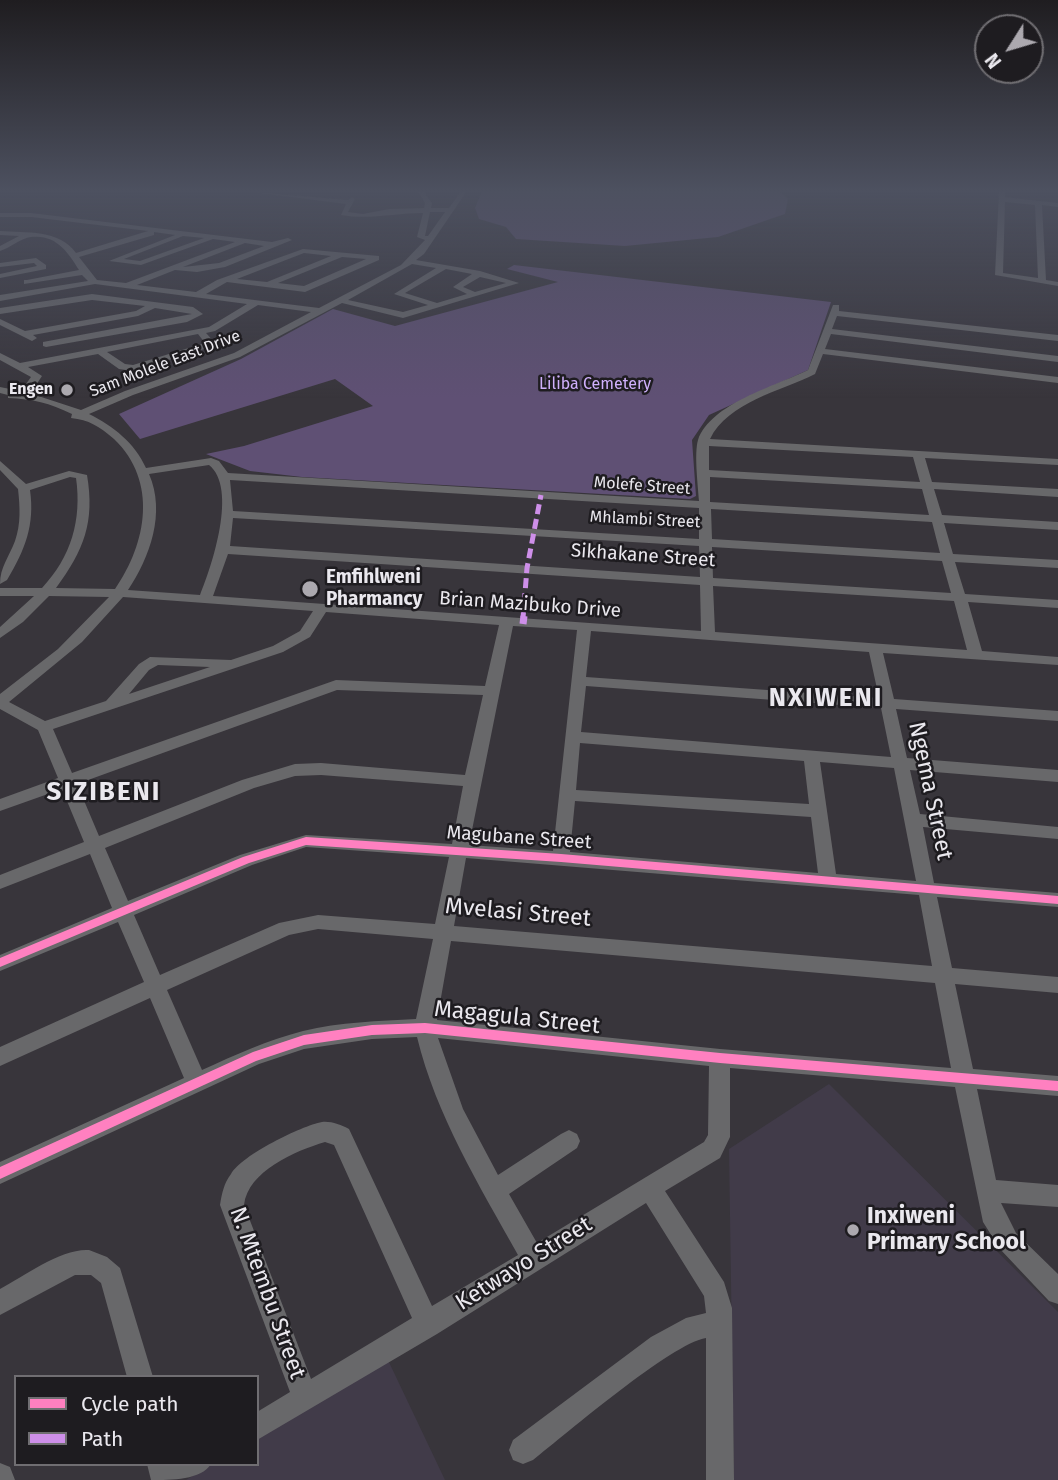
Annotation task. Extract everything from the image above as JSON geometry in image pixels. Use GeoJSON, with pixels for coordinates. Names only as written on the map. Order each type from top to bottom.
{"type":"FeatureCollection","features":[{"type":"Feature","properties":{"kind":"street"},"geometry":{"type":"LineString","coordinates":[[0,275],[43,267],[37,260]]}},
{"type":"Feature","properties":{"kind":"street"},"geometry":{"type":"LineString","coordinates":[[0,265],[37,260]]}},
{"type":"Feature","properties":{"kind":"street"},"geometry":{"type":"LineString","coordinates":[[77,260],[95,282]]}},
{"type":"Feature","properties":{"kind":"street"},"geometry":{"type":"LineString","coordinates":[[116,260],[113,261],[141,263],[149,260]]}},
{"type":"Feature","properties":{"kind":"street"},"geometry":{"type":"LineString","coordinates":[[126,286],[191,260]]}},
{"type":"Feature","properties":{"kind":"street"},"geometry":{"type":"LineString","coordinates":[[172,267],[189,272],[202,271],[230,260]]}},
{"type":"Feature","properties":{"kind":"street"},"geometry":{"type":"LineString","coordinates":[[197,295],[226,280],[279,260]]}},
{"type":"Feature","properties":{"kind":"street"},"geometry":{"type":"LineString","coordinates":[[266,285],[327,260]]}},
{"type":"Feature","properties":{"kind":"street"},"geometry":{"type":"LineString","coordinates":[[226,280],[310,288],[376,260]]}},
{"type":"Feature","properties":{"kind":"street"},"geometry":{"type":"LineString","coordinates":[[1000,260],[999,275],[1058,284]]}},
{"type":"Feature","properties":{"kind":"street"},"geometry":{"type":"LineString","coordinates":[[1042,282],[1046,260]]}},
{"type":"Feature","properties":{"kind":"street"},"geometry":{"type":"LineString","coordinates":[[343,301],[395,315],[515,284],[480,273],[411,262]]}},
{"type":"Feature","properties":{"kind":"street","name":"Sam Molele East Drive"},"geometry":{"type":"LineString","coordinates":[[77,415],[223,362],[343,301],[411,262]]}},
{"type":"Feature","properties":{"kind":"street"},"geometry":{"type":"LineString","coordinates":[[436,305],[398,294],[445,266]]}},
{"type":"Feature","properties":{"kind":"street"},"geometry":{"type":"LineString","coordinates":[[0,286],[85,272]]}},
{"type":"Feature","properties":{"kind":"street"},"geometry":{"type":"LineString","coordinates":[[476,295],[457,287],[480,273]]}},
{"type":"Feature","properties":{"kind":"street"},"geometry":{"type":"LineString","coordinates":[[0,298],[95,282],[322,311]]}},
{"type":"Feature","properties":{"kind":"street"},"geometry":{"type":"LineString","coordinates":[[0,311],[92,297],[199,314],[187,319],[46,344]]}},
{"type":"Feature","properties":{"kind":"street"},"geometry":{"type":"LineString","coordinates":[[18,366],[201,332],[219,326],[257,302]]}},
{"type":"Feature","properties":{"kind":"street"},"geometry":{"type":"LineString","coordinates":[[34,305],[51,312]]}},
{"type":"Feature","properties":{"kind":"street"},"geometry":{"type":"LineString","coordinates":[[24,334],[138,313],[154,305]]}},
{"type":"Feature","properties":{"kind":"street"},"geometry":{"type":"LineString","coordinates":[[708,636],[708,542],[703,442],[710,425],[718,417],[812,372],[835,310],[1058,338]]}},
{"type":"Feature","properties":{"kind":"street"},"geometry":{"type":"LineString","coordinates":[[0,322],[67,356]]}},
{"type":"Feature","properties":{"kind":"street"},"geometry":{"type":"LineString","coordinates":[[927,364],[933,324]]}},
{"type":"Feature","properties":{"kind":"street"},"geometry":{"type":"LineString","coordinates":[[828,331],[1058,359]]}},
{"type":"Feature","properties":{"kind":"street"},"geometry":{"type":"LineString","coordinates":[[99,350],[122,367],[133,368],[211,344],[201,332]]}},
{"type":"Feature","properties":{"kind":"street"},"geometry":{"type":"LineString","coordinates":[[821,351],[1058,380]]}},
{"type":"Feature","properties":{"kind":"street"},"geometry":{"type":"LineString","coordinates":[[0,356],[34,374],[37,379],[15,395]]}},
{"type":"Feature","properties":{"kind":"street"},"geometry":{"type":"LineString","coordinates":[[0,392],[79,408],[103,404]]}},
{"type":"Feature","properties":{"kind":"street"},"geometry":{"type":"LineString","coordinates":[[15,395],[98,424],[124,443],[142,472],[150,498],[150,523],[140,558],[119,593],[67,649],[0,702],[44,727],[196,1081]]}},
{"type":"Feature","properties":{"kind":"street"},"geometry":{"type":"LineString","coordinates":[[98,424],[95,416],[103,404]]}},
{"type":"Feature","properties":{"kind":"street"},"geometry":{"type":"LineString","coordinates":[[59,405],[131,454]]}},
{"type":"Feature","properties":{"kind":"street"},"geometry":{"type":"LineString","coordinates":[[703,442],[1058,462]]}},
{"type":"Feature","properties":{"kind":"street"},"geometry":{"type":"LineString","coordinates":[[918,454],[976,655]]}},
{"type":"Feature","properties":{"kind":"street"},"geometry":{"type":"LineString","coordinates":[[142,472],[211,461],[224,476],[230,514],[225,550],[204,601]]}},
{"type":"Feature","properties":{"kind":"street"},"geometry":{"type":"LineString","coordinates":[[0,464],[24,488],[25,534],[0,580]]}},
{"type":"Feature","properties":{"kind":"street"},"geometry":{"type":"LineString","coordinates":[[704,473],[1058,493]]}},
{"type":"Feature","properties":{"kind":"street"},"geometry":{"type":"LineString","coordinates":[[2,631],[48,592],[84,527],[82,478],[78,474],[69,474],[24,488]]}},
{"type":"Feature","properties":{"kind":"street","name":"Molefe Street"},"geometry":{"type":"LineString","coordinates":[[224,476],[1058,526]]}},
{"type":"Feature","properties":{"kind":"street","name":"Mhlambi Street"},"geometry":{"type":"LineString","coordinates":[[230,514],[1058,564]]}},
{"type":"Feature","properties":{"kind":"street","name":"Sikhakane Street"},"geometry":{"type":"LineString","coordinates":[[225,550],[707,579],[1058,604]]}},
{"type":"Feature","properties":{"kind":"street","name":"Brian Mazibuko Drive"},"geometry":{"type":"LineString","coordinates":[[0,592],[119,593],[1058,661]]}},
{"type":"Feature","properties":{"kind":"street"},"geometry":{"type":"LineString","coordinates":[[44,727],[236,664],[298,640],[321,609]]}},
{"type":"Feature","properties":{"kind":"street"},"geometry":{"type":"LineString","coordinates":[[507,622],[425,1028],[429,1050],[444,1089],[533,1257]]}},
{"type":"Feature","properties":{"kind":"street"},"geometry":{"type":"LineString","coordinates":[[561,858],[584,628]]}},
{"type":"Feature","properties":{"kind":"street","name":"Ngema Street"},"geometry":{"type":"LineString","coordinates":[[875,647],[913,820],[986,1191],[998,1226],[1058,1292]]}},
{"type":"Feature","properties":{"kind":"street"},"geometry":{"type":"LineString","coordinates":[[111,704],[144,667],[155,660],[236,664]]}},
{"type":"Feature","properties":{"kind":"street"},"geometry":{"type":"LineString","coordinates":[[580,681],[1058,716]]}},
{"type":"Feature","properties":{"kind":"street"},"geometry":{"type":"LineString","coordinates":[[0,805],[337,685],[492,691]]}},
{"type":"Feature","properties":{"kind":"street"},"geometry":{"type":"LineString","coordinates":[[574,737],[1058,776]]}},
{"type":"Feature","properties":{"kind":"street"},"geometry":{"type":"LineString","coordinates":[[811,756],[828,880]]}},
{"type":"Feature","properties":{"kind":"street"},"geometry":{"type":"LineString","coordinates":[[0,882],[248,784],[295,770],[321,769],[474,781]]}},
{"type":"Feature","properties":{"kind":"street"},"geometry":{"type":"LineString","coordinates":[[569,795],[818,811]]}},
{"type":"Feature","properties":{"kind":"street"},"geometry":{"type":"LineString","coordinates":[[913,820],[1058,833]]}},
{"type":"Feature","properties":{"kind":"street","name":"Magubane Street"},"geometry":{"type":"LineString","coordinates":[[0,963],[295,842],[334,841],[561,858],[1058,900]]}},
{"type":"Feature","properties":{"kind":"street","name":"Mvelasi Street"},"geometry":{"type":"LineString","coordinates":[[0,1057],[300,924],[345,922],[1058,985]]}},
{"type":"Feature","properties":{"kind":"street","name":"Magagula Street"},"geometry":{"type":"LineString","coordinates":[[0,1173],[253,1056],[304,1040],[372,1030],[425,1028],[720,1058],[1058,1086]]}},
{"type":"Feature","properties":{"kind":"street","name":"Ketwayo Street"},"geometry":{"type":"LineString","coordinates":[[259,1426],[428,1325],[716,1144],[719,1137],[720,1058]]}},
{"type":"Feature","properties":{"kind":"street","name":"N. Mtembu Street"},"geometry":{"type":"LineString","coordinates":[[305,1398],[232,1205],[231,1191],[243,1172],[314,1135],[325,1132],[341,1136],[428,1325]]}},
{"type":"Feature","properties":{"kind":"street"},"geometry":{"type":"LineString","coordinates":[[496,1190],[569,1141]]}},
{"type":"Feature","properties":{"kind":"street"},"geometry":{"type":"LineString","coordinates":[[649,1187],[715,1291],[719,1324],[720,1480]]}},
{"type":"Feature","properties":{"kind":"street"},"geometry":{"type":"LineString","coordinates":[[986,1191],[1058,1196]]}},
{"type":"Feature","properties":{"kind":"street"},"geometry":{"type":"LineString","coordinates":[[0,1303],[72,1263],[83,1260],[104,1267],[111,1277],[139,1375]]}},
{"type":"Feature","properties":{"kind":"street"},"geometry":{"type":"LineString","coordinates":[[523,1450],[660,1346],[695,1327],[719,1324]]}},
{"type":"Feature","properties":{"kind":"street"},"geometry":{"type":"LineString","coordinates":[[171,1480],[194,1466]]}},
{"type":"Feature","properties":{"kind":"shaded area","name":"Inxiweni Primary School"},"geometry":{"type":"Polygon","coordinates":[[[829,1084],[1058,1312],[1058,1480],[734,1480],[729,1149],[829,1084]]]}},
{"type":"Feature","properties":{"kind":"shaded area"},"geometry":{"type":"Polygon","coordinates":[[[387,1358],[445,1480],[186,1480],[209,1466],[259,1466],[259,1436],[387,1358]]]}},
{"type":"Feature","properties":{"kind":"green space","name":"Liliba Cemetery"},"geometry":{"type":"Polygon","coordinates":[[[514,265],[831,302],[808,370],[709,415],[692,440],[696,496],[690,499],[302,477],[250,471],[206,454],[244,446],[373,406],[335,379],[140,439],[119,414],[241,359],[333,309],[395,326],[558,282],[507,269],[514,265]]]}},
{"type":"Feature","properties":{"kind":"marked path"},"geometry":{"type":"LineString","coordinates":[[523,624],[527,568],[541,495]]}},
{"type":"Feature","properties":{"kind":"cycle path"},"geometry":{"type":"LineString","coordinates":[[0,963],[246,860],[306,841],[561,858],[1058,900]]}},
{"type":"Feature","properties":{"kind":"cycle path"},"geometry":{"type":"LineString","coordinates":[[0,1173],[253,1057],[304,1040],[372,1030],[425,1028],[720,1058],[1058,1086]]}},
{"type":"Feature","properties":{"kind":"place","name":"Engen"},"geometry":{"type":"Point","coordinates":[67,390]}},
{"type":"Feature","properties":{"kind":"place","name":"Emfihlweni Pharmancy"},"geometry":{"type":"Point","coordinates":[310,589]}},
{"type":"Feature","properties":{"kind":"place","name":"Inxiweni Primary School"},"geometry":{"type":"Point","coordinates":[853,1230]}},
{"type":"Feature","properties":{"kind":"district","name":"NXIWENI"},"geometry":{"type":"Point","coordinates":[826,699]}},
{"type":"Feature","properties":{"kind":"district","name":"SIZIBENI"},"geometry":{"type":"Point","coordinates":[104,793]}}]}
